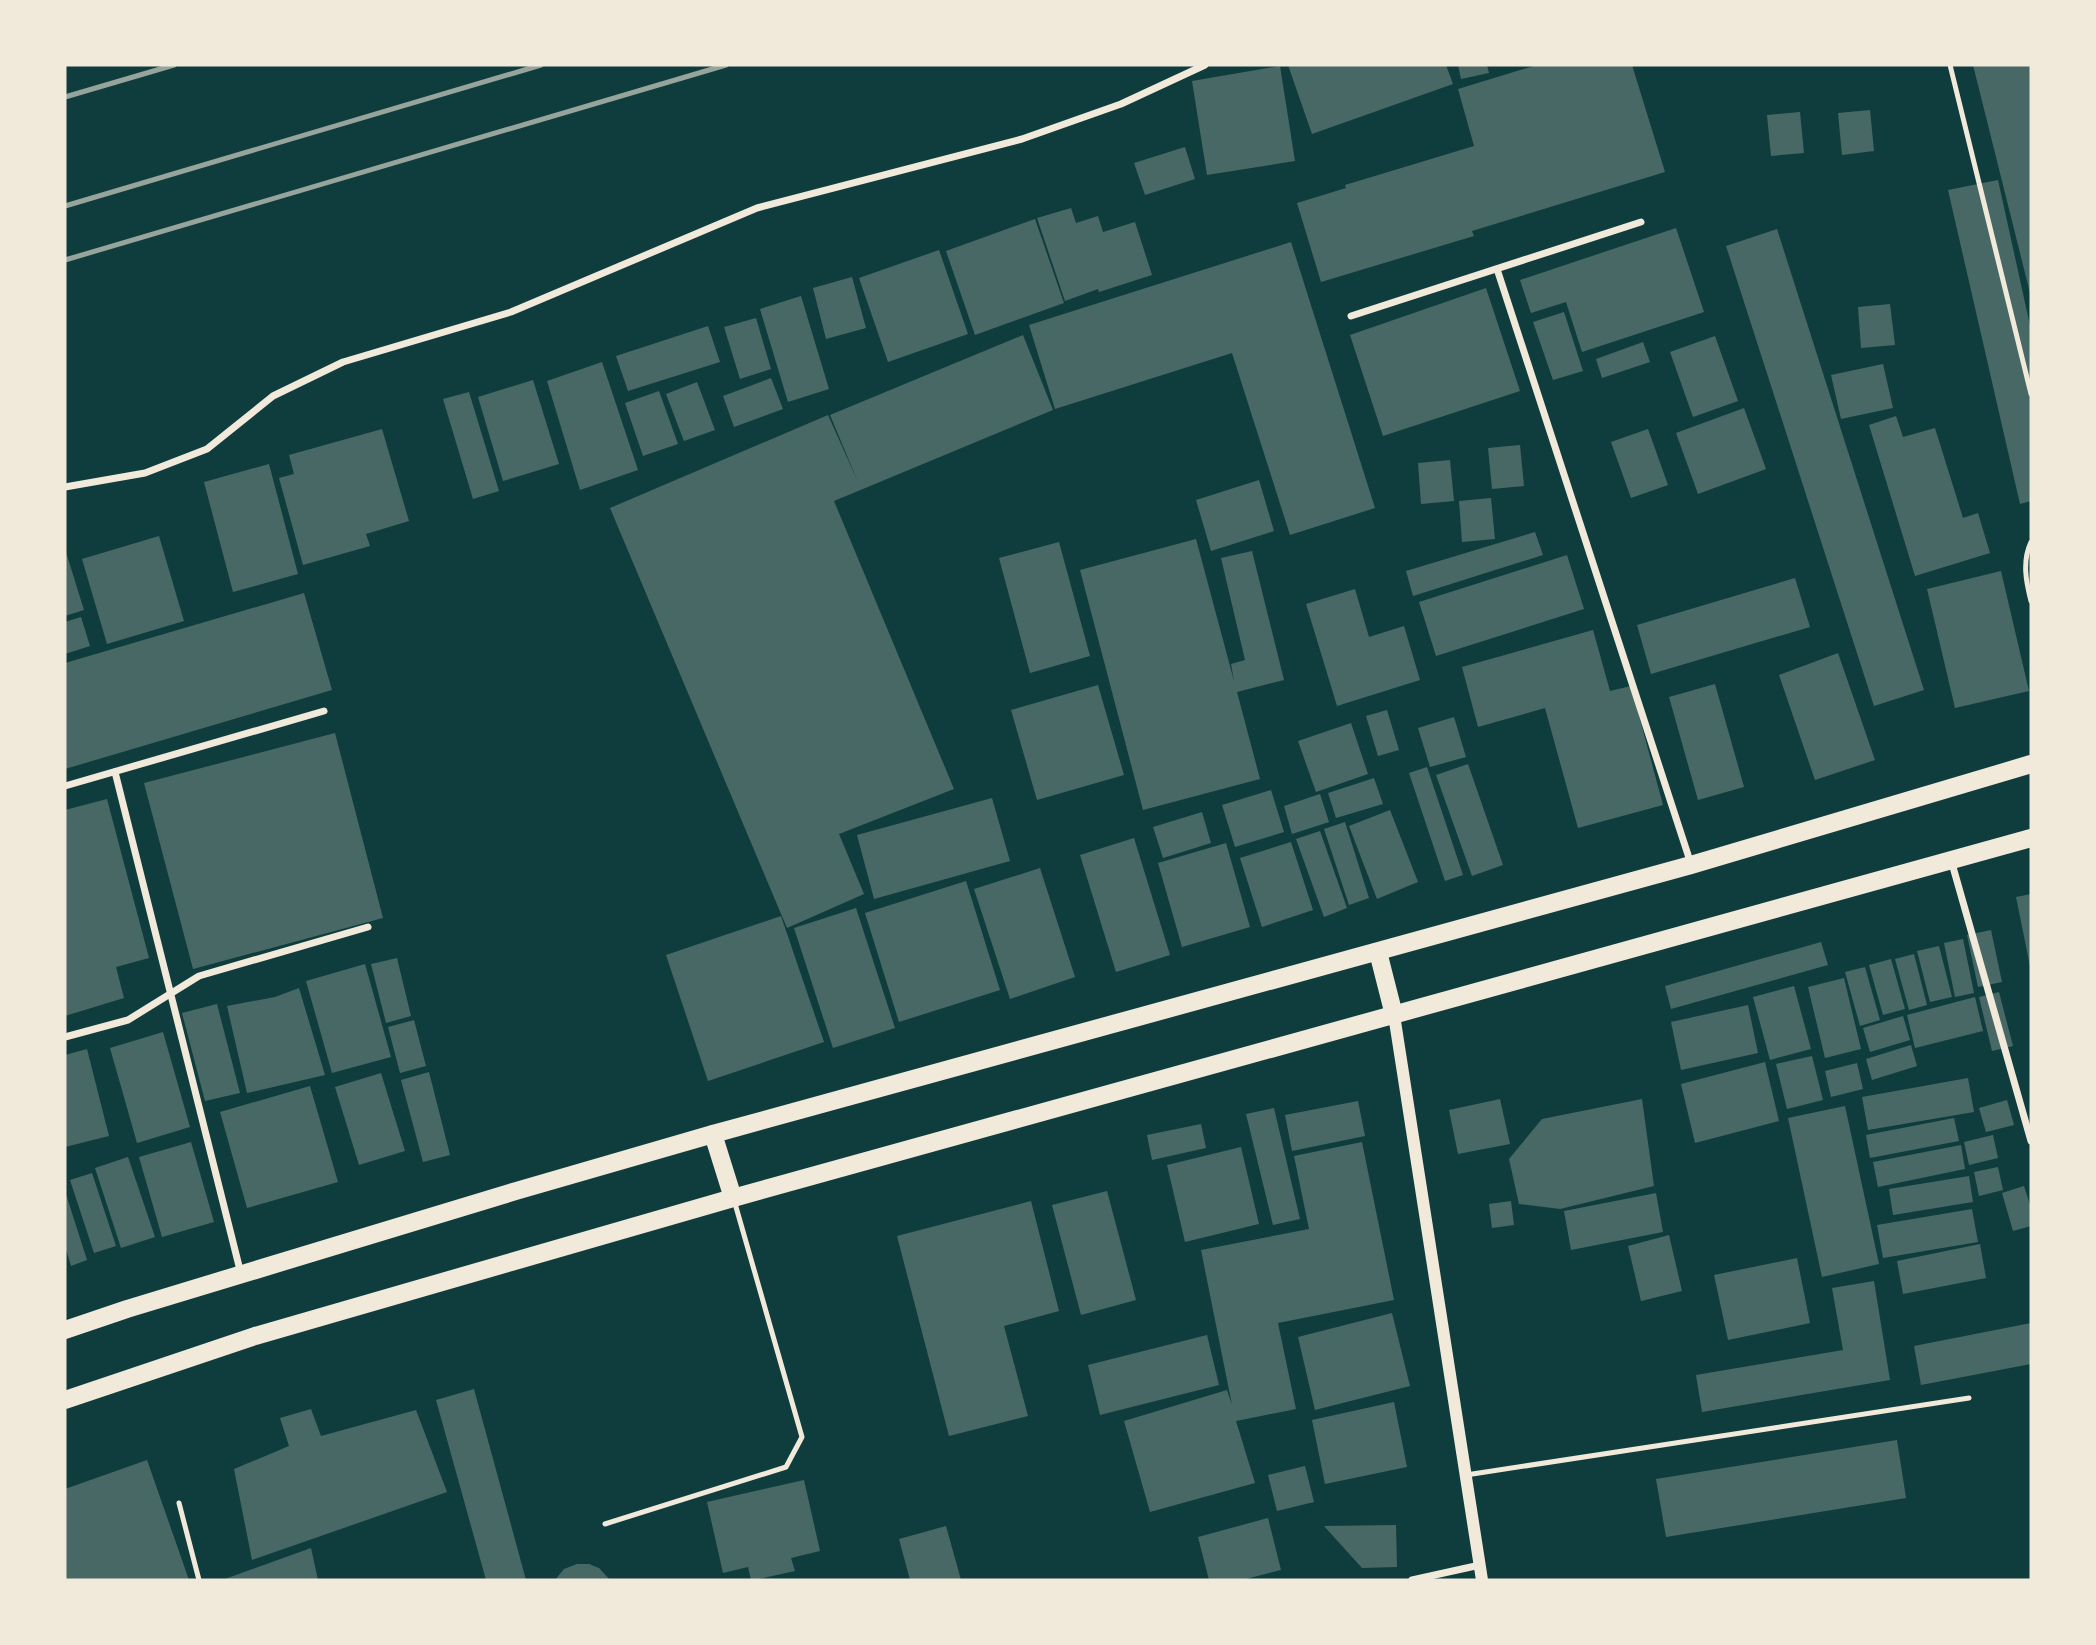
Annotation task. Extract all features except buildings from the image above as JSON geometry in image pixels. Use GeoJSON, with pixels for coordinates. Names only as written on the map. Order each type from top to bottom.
{"type":"FeatureCollection","features":[{"type":"Feature","properties":{"kind":"main road"},"geometry":{"type":"LineString","coordinates":[[65,1330],[516,1191],[713,1134],[1691,865],[2031,764]]}},
{"type":"Feature","properties":{"kind":"main road"},"geometry":{"type":"LineString","coordinates":[[65,1400],[255,1336],[733,1198],[2031,838]]}},
{"type":"Feature","properties":{"kind":"main road"},"geometry":{"type":"LineString","coordinates":[[1377,952],[1394,1015]]}},
{"type":"Feature","properties":{"kind":"main road"},"geometry":{"type":"LineString","coordinates":[[713,1134],[733,1198]]}},
{"type":"Feature","properties":{"kind":"street"},"geometry":{"type":"LineString","coordinates":[[65,486],[145,473],[207,449],[273,396],[343,362],[512,312],[757,208],[1022,139],[1121,104],[1205,65]]}},
{"type":"Feature","properties":{"kind":"street"},"geometry":{"type":"LineString","coordinates":[[1351,316],[1641,222]]}},
{"type":"Feature","properties":{"kind":"street"},"geometry":{"type":"LineString","coordinates":[[1497,269],[1691,865]]}},
{"type":"Feature","properties":{"kind":"street"},"geometry":{"type":"LineString","coordinates":[[65,786],[324,711]]}},
{"type":"Feature","properties":{"kind":"street"},"geometry":{"type":"LineString","coordinates":[[115,772],[241,1276]]}},
{"type":"Feature","properties":{"kind":"street"},"geometry":{"type":"LineString","coordinates":[[1951,860],[2031,1141]]}},
{"type":"Feature","properties":{"kind":"street"},"geometry":{"type":"LineString","coordinates":[[65,1037],[128,1020],[199,976],[368,927]]}},
{"type":"Feature","properties":{"kind":"street"},"geometry":{"type":"LineString","coordinates":[[1394,1015],[1482,1580]]}},
{"type":"Feature","properties":{"kind":"street"},"geometry":{"type":"LineString","coordinates":[[1412,1580],[1480,1565]]}},
{"type":"Feature","properties":{"kind":"lane"},"geometry":{"type":"LineString","coordinates":[[1950,65],[2031,394]]}},
{"type":"Feature","properties":{"kind":"lane"},"geometry":{"type":"LineString","coordinates":[[2031,542],[2025,576],[2031,601]]}},
{"type":"Feature","properties":{"kind":"lane"},"geometry":{"type":"LineString","coordinates":[[605,1524],[786,1467],[802,1437],[733,1198]]}},
{"type":"Feature","properties":{"kind":"lane"},"geometry":{"type":"LineString","coordinates":[[1466,1475],[1969,1398]]}},
{"type":"Feature","properties":{"kind":"lane"},"geometry":{"type":"LineString","coordinates":[[179,1503],[199,1580]]}},
{"type":"Feature","properties":{"kind":"railway"},"geometry":{"type":"LineString","coordinates":[[65,97],[174,65]]}},
{"type":"Feature","properties":{"kind":"railway"},"geometry":{"type":"LineString","coordinates":[[65,206],[541,65]]}},
{"type":"Feature","properties":{"kind":"railway"},"geometry":{"type":"LineString","coordinates":[[65,260],[726,65]]}}]}
